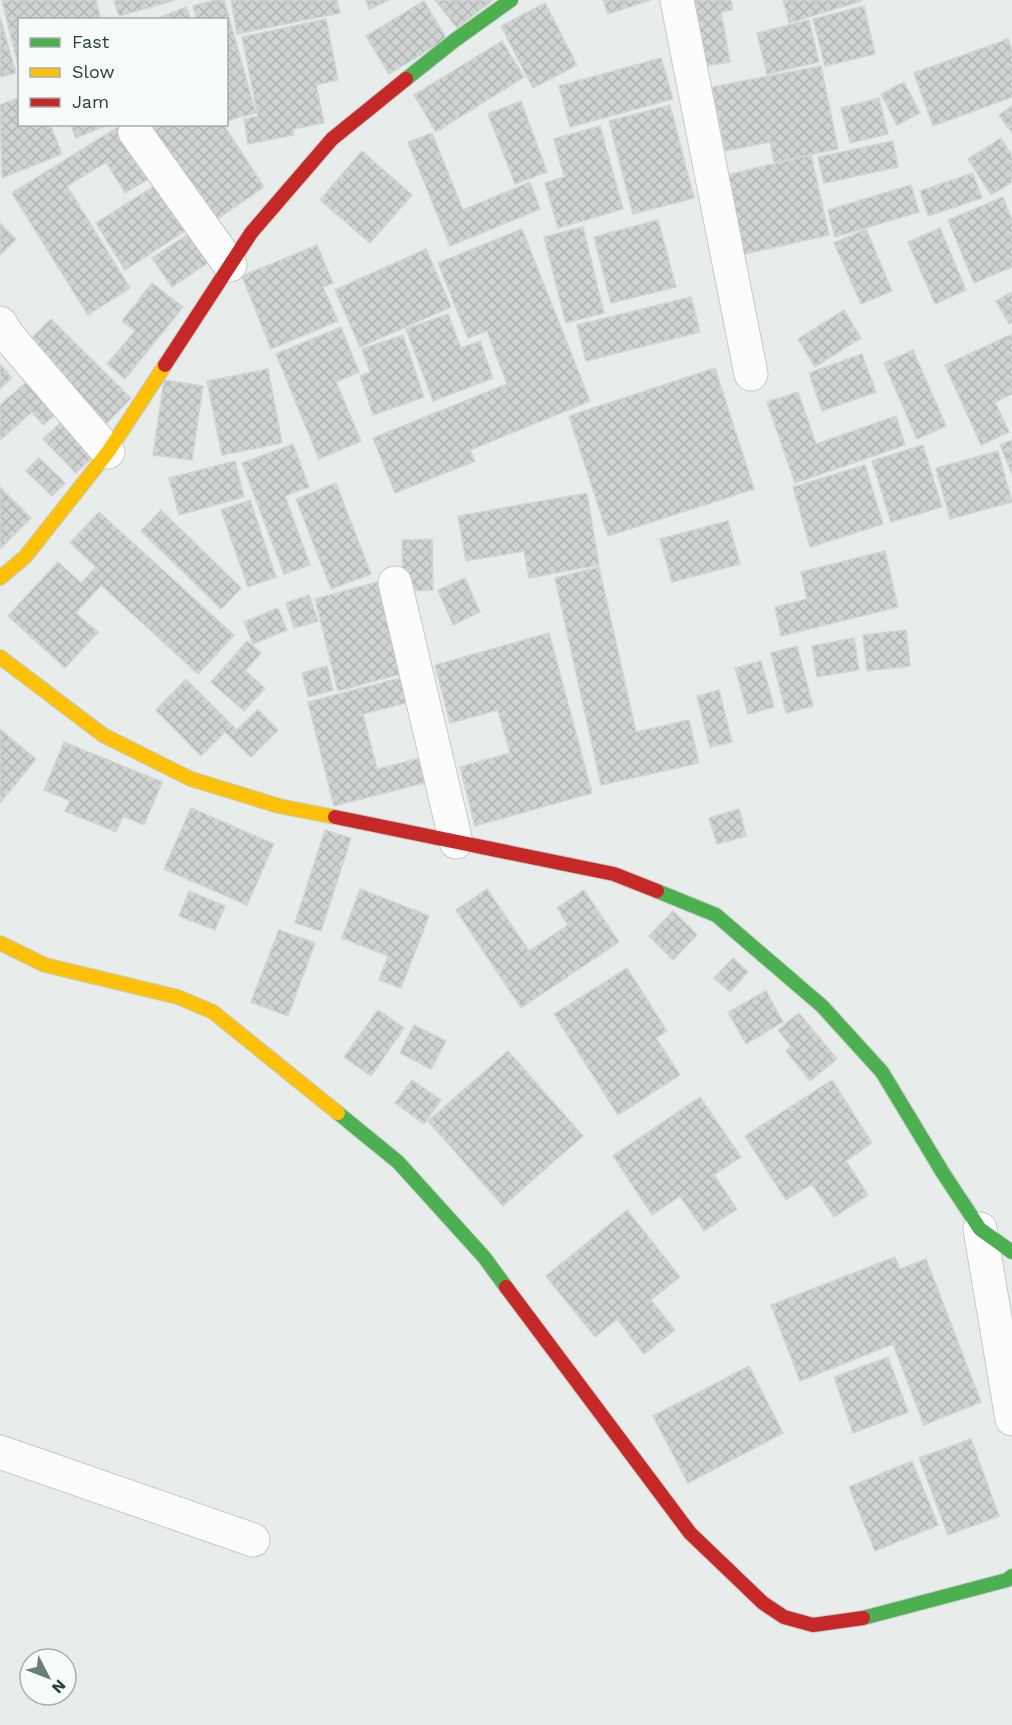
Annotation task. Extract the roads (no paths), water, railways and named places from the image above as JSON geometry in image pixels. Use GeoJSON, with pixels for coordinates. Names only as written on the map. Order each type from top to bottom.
{"type":"FeatureCollection","features":[{"type":"Feature","properties":{"kind":"street"},"geometry":{"type":"LineString","coordinates":[[0,578],[25,556],[108,452],[251,233],[332,139],[455,40],[511,0]]}},
{"type":"Feature","properties":{"kind":"street"},"geometry":{"type":"LineString","coordinates":[[677,0],[751,374]]}},
{"type":"Feature","properties":{"kind":"street"},"geometry":{"type":"LineString","coordinates":[[135,132],[231,265]]}},
{"type":"Feature","properties":{"kind":"street"},"geometry":{"type":"LineString","coordinates":[[0,323],[9,337],[108,452]]}},
{"type":"Feature","properties":{"kind":"street"},"geometry":{"type":"LineString","coordinates":[[395,584],[456,842]]}},
{"type":"Feature","properties":{"kind":"street"},"geometry":{"type":"LineString","coordinates":[[0,657],[103,735],[191,779],[279,806],[614,874],[716,915],[822,1006],[882,1072],[980,1229],[1012,1252]]}},
{"type":"Feature","properties":{"kind":"street"},"geometry":{"type":"LineString","coordinates":[[0,943],[45,965],[178,997],[213,1012],[398,1162],[484,1257],[690,1533],[763,1603],[784,1617],[813,1624],[855,1620],[1007,1580],[1012,1576]]}},
{"type":"Feature","properties":{"kind":"street"},"geometry":{"type":"LineString","coordinates":[[980,1229],[1012,1419]]}},
{"type":"Feature","properties":{"kind":"street"},"geometry":{"type":"LineString","coordinates":[[0,1452],[254,1540]]}}]}
